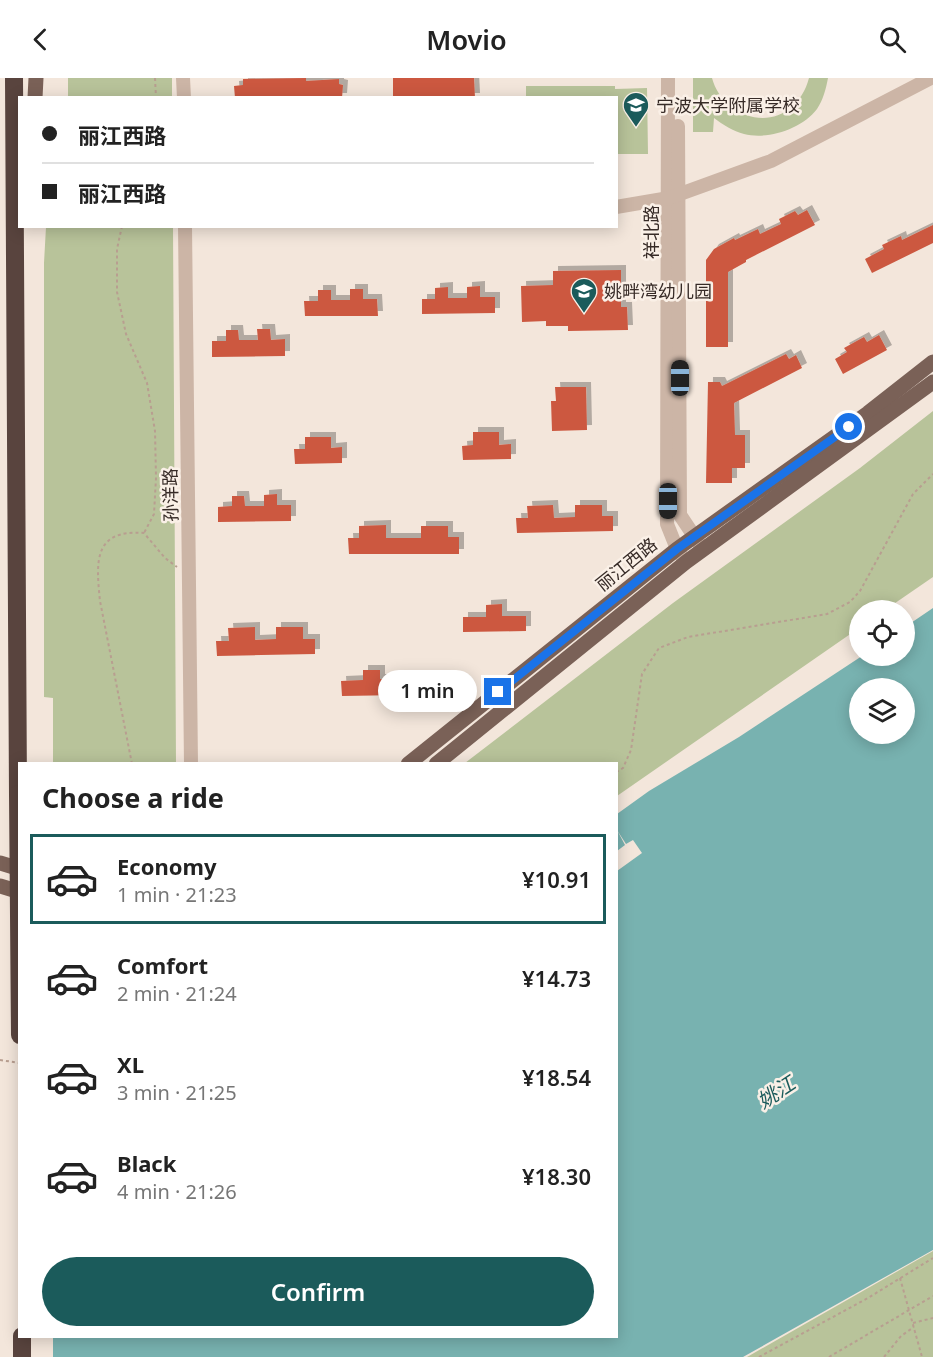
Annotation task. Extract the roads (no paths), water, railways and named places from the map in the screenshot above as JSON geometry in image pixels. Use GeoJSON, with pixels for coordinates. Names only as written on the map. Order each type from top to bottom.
{"type":"FeatureCollection","features":[{"type":"Feature","properties":{"kind":"highway"},"geometry":{"type":"LineString","coordinates":[[14,78],[18,794]]}},
{"type":"Feature","properties":{"kind":"highway"},"geometry":{"type":"LineString","coordinates":[[22,1338],[22,1357]]}},
{"type":"Feature","properties":{"kind":"main road"},"geometry":{"type":"LineString","coordinates":[[35,96],[36,78]]}},
{"type":"Feature","properties":{"kind":"main road"},"geometry":{"type":"LineString","coordinates":[[15,225],[18,212]]}},
{"type":"Feature","properties":{"kind":"main road","name":"丽江西路"},"geometry":{"type":"LineString","coordinates":[[411,762],[677,549],[868,413],[933,362]]}},
{"type":"Feature","properties":{"kind":"main road","name":"丽江西路"},"geometry":{"type":"LineString","coordinates":[[438,762],[686,562],[933,382]]}},
{"type":"Feature","properties":{"kind":"main road"},"geometry":{"type":"LineString","coordinates":[[0,863],[18,868]]}},
{"type":"Feature","properties":{"kind":"main road"},"geometry":{"type":"LineString","coordinates":[[0,886],[18,891]]}},
{"type":"Feature","properties":{"kind":"street"},"geometry":{"type":"LineString","coordinates":[[183,78],[184,96]]}},
{"type":"Feature","properties":{"kind":"street","name":"祥北路"},"geometry":{"type":"LineString","coordinates":[[668,78],[674,197],[680,515],[703,549]]}},
{"type":"Feature","properties":{"kind":"street","name":"祥北路"},"geometry":{"type":"LineString","coordinates":[[677,78],[668,524],[677,549],[686,562]]}},
{"type":"Feature","properties":{"kind":"street"},"geometry":{"type":"LineString","coordinates":[[618,207],[674,197],[771,161],[932,78]]}},
{"type":"Feature","properties":{"kind":"street","name":"孙洋路"},"geometry":{"type":"LineString","coordinates":[[185,228],[191,762]]}},
{"type":"Feature","properties":{"kind":"water","name":"姚江"},"geometry":{"type":"Polygon","coordinates":[[[933,608],[933,1250],[743,1357],[0,1357],[18,1338],[618,1338],[618,813],[649,791],[739,737],[849,665],[915,666],[915,620],[933,608]]]}},
{"type":"Feature","properties":{"kind":"place","name":"宁波大学附属学校"},"geometry":{"type":"Point","coordinates":[636,128]}},
{"type":"Feature","properties":{"kind":"place","name":"姚畔湾幼儿园"},"geometry":{"type":"Point","coordinates":[584,314]}}]}
